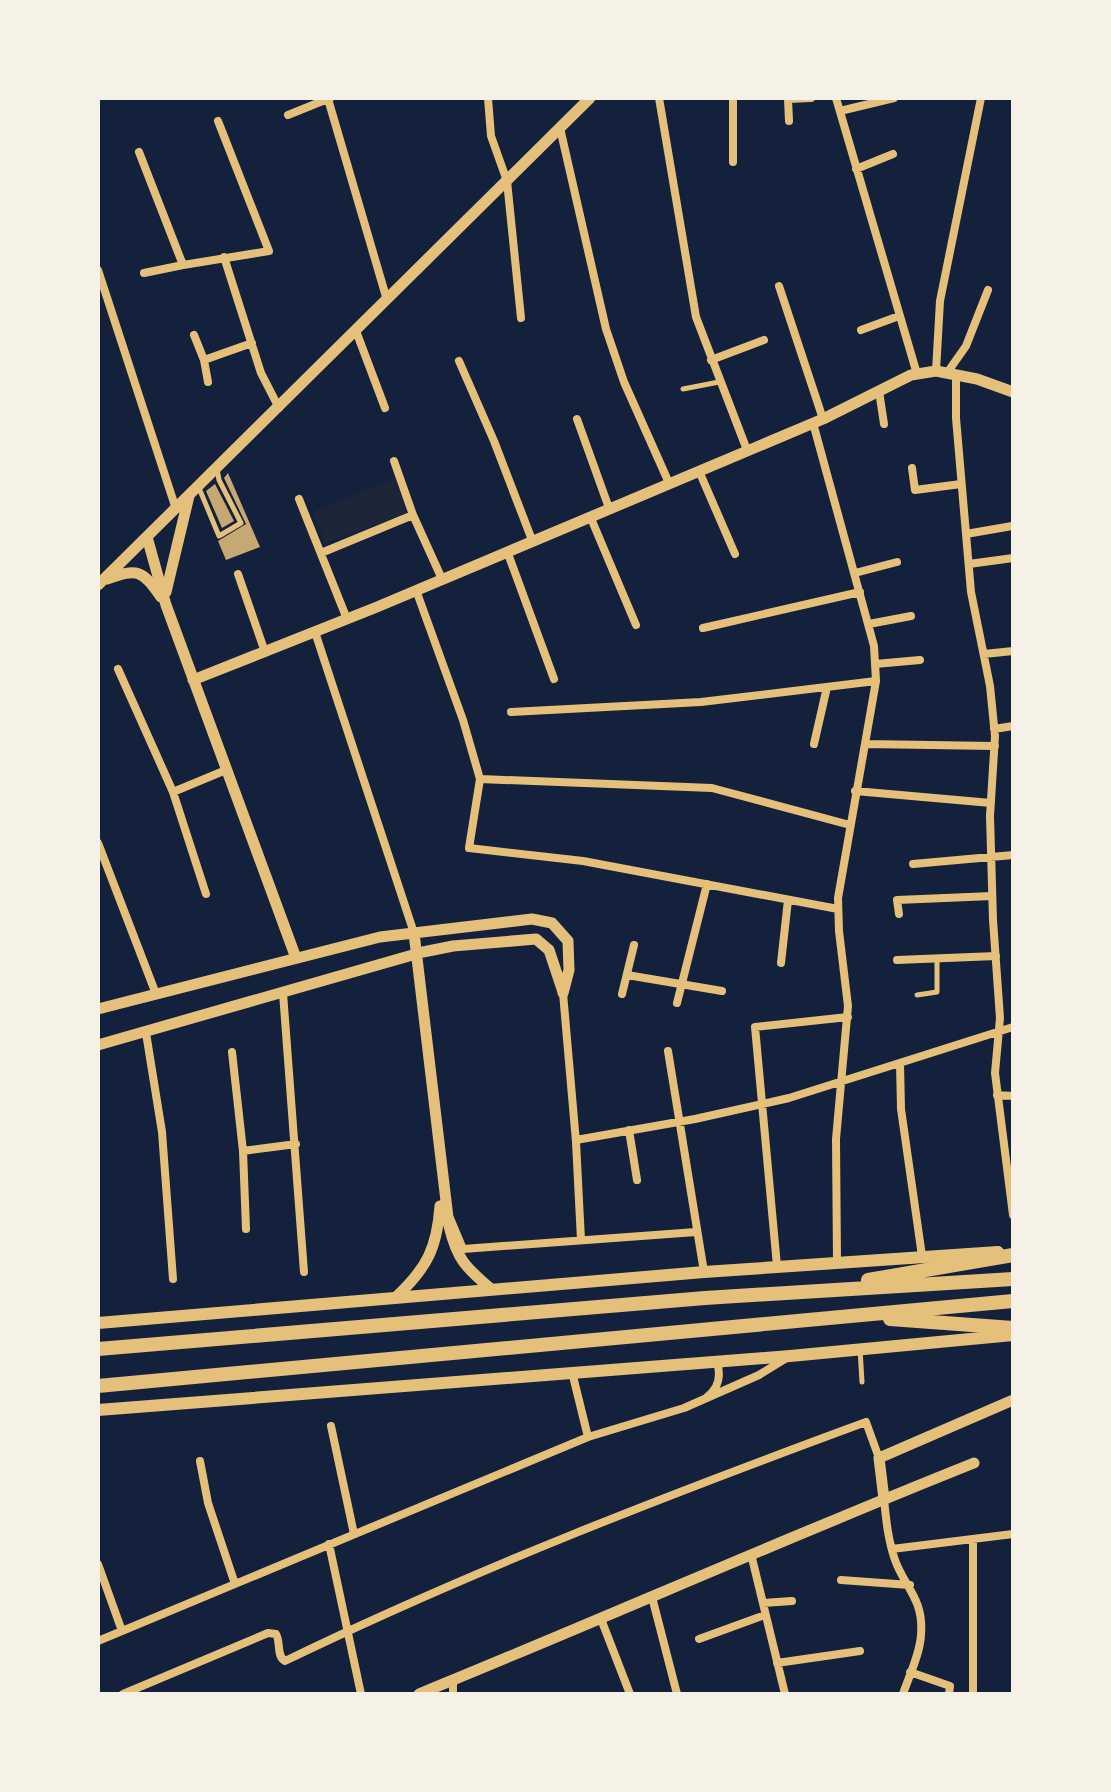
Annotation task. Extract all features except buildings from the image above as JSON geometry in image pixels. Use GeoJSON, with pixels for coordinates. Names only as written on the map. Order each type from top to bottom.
{"type":"FeatureCollection","features":[{"type":"Feature","properties":{"kind":"main road"},"geometry":{"type":"LineString","coordinates":[[98,1323],[837,1261],[1013,1253]]}},
{"type":"Feature","properties":{"kind":"main road"},"geometry":{"type":"LineString","coordinates":[[798,1292],[1013,1253]]}},
{"type":"Feature","properties":{"kind":"main road"},"geometry":{"type":"LineString","coordinates":[[98,1349],[798,1292],[1013,1279]]}},
{"type":"Feature","properties":{"kind":"main road"},"geometry":{"type":"LineString","coordinates":[[98,1386],[1013,1301]]}},
{"type":"Feature","properties":{"kind":"main road"},"geometry":{"type":"LineString","coordinates":[[850,1316],[1013,1328]]}},
{"type":"Feature","properties":{"kind":"main road"},"geometry":{"type":"LineString","coordinates":[[98,1410],[717,1362],[1013,1335]]}},
{"type":"Feature","properties":{"kind":"street"},"geometry":{"type":"LineString","coordinates":[[488,98],[491,136],[507,181],[521,318]]}},
{"type":"Feature","properties":{"kind":"street"},"geometry":{"type":"LineString","coordinates":[[100,583],[590,98]]}},
{"type":"Feature","properties":{"kind":"street"},"geometry":{"type":"LineString","coordinates":[[659,98],[696,317],[747,450]]}},
{"type":"Feature","properties":{"kind":"street"},"geometry":{"type":"LineString","coordinates":[[733,98],[733,162]]}},
{"type":"Feature","properties":{"kind":"street"},"geometry":{"type":"LineString","coordinates":[[789,121],[788,99],[811,98]]}},
{"type":"Feature","properties":{"kind":"street"},"geometry":{"type":"LineString","coordinates":[[836,98],[917,374]]}},
{"type":"Feature","properties":{"kind":"street"},"geometry":{"type":"LineString","coordinates":[[840,111],[894,98]]}},
{"type":"Feature","properties":{"kind":"street"},"geometry":{"type":"LineString","coordinates":[[981,98],[940,301],[946,373],[956,418],[971,592],[990,686],[994,729],[991,858],[1000,1018],[995,1073],[1009,1152],[1013,1215]]}},
{"type":"Feature","properties":{"kind":"street"},"geometry":{"type":"LineString","coordinates":[[288,115],[329,99],[387,300]]}},
{"type":"Feature","properties":{"kind":"street"},"geometry":{"type":"LineString","coordinates":[[144,273],[269,251],[218,121]]}},
{"type":"Feature","properties":{"kind":"street"},"geometry":{"type":"LineString","coordinates":[[560,128],[606,329],[624,382],[669,483]]}},
{"type":"Feature","properties":{"kind":"street"},"geometry":{"type":"LineString","coordinates":[[139,152],[183,265]]}},
{"type":"Feature","properties":{"kind":"street"},"geometry":{"type":"LineString","coordinates":[[856,169],[893,154]]}},
{"type":"Feature","properties":{"kind":"street"},"geometry":{"type":"LineString","coordinates":[[224,257],[261,373],[279,408]]}},
{"type":"Feature","properties":{"kind":"street"},"geometry":{"type":"LineString","coordinates":[[98,270],[176,509]]}},
{"type":"Feature","properties":{"kind":"street"},"geometry":{"type":"LineString","coordinates":[[779,286],[818,421],[869,624],[875,664],[876,681],[855,791],[838,909],[848,1017],[836,1139],[837,1261]]}},
{"type":"Feature","properties":{"kind":"street"},"geometry":{"type":"LineString","coordinates":[[946,373],[966,346],[988,290]]}},
{"type":"Feature","properties":{"kind":"street"},"geometry":{"type":"LineString","coordinates":[[861,330],[899,316]]}},
{"type":"Feature","properties":{"kind":"street"},"geometry":{"type":"LineString","coordinates":[[356,331],[385,408]]}},
{"type":"Feature","properties":{"kind":"street"},"geometry":{"type":"LineString","coordinates":[[194,335],[204,360],[208,382]]}},
{"type":"Feature","properties":{"kind":"street"},"geometry":{"type":"LineString","coordinates":[[711,360],[764,340]]}},
{"type":"Feature","properties":{"kind":"street"},"geometry":{"type":"LineString","coordinates":[[204,360],[252,343]]}},
{"type":"Feature","properties":{"kind":"street"},"geometry":{"type":"LineString","coordinates":[[459,361],[532,540]]}},
{"type":"Feature","properties":{"kind":"street"},"geometry":{"type":"LineString","coordinates":[[193,680],[347,619],[818,421],[917,374],[946,373],[977,379],[1013,392]]}},
{"type":"Feature","properties":{"kind":"street"},"geometry":{"type":"LineString","coordinates":[[879,391],[884,424]]}},
{"type":"Feature","properties":{"kind":"street"},"geometry":{"type":"LineString","coordinates":[[577,419],[609,508]]}},
{"type":"Feature","properties":{"kind":"street"},"geometry":{"type":"LineString","coordinates":[[394,461],[413,515],[442,579]]}},
{"type":"Feature","properties":{"kind":"street"},"geometry":{"type":"LineString","coordinates":[[912,468],[915,490],[961,484]]}},
{"type":"Feature","properties":{"kind":"street"},"geometry":{"type":"LineString","coordinates":[[699,471],[735,554]]}},
{"type":"Feature","properties":{"kind":"street"},"geometry":{"type":"LineString","coordinates":[[166,605],[167,583],[189,496]]}},
{"type":"Feature","properties":{"kind":"street"},"geometry":{"type":"LineString","coordinates":[[299,499],[347,619]]}},
{"type":"Feature","properties":{"kind":"street"},"geometry":{"type":"LineString","coordinates":[[321,553],[413,515]]}},
{"type":"Feature","properties":{"kind":"street"},"geometry":{"type":"LineString","coordinates":[[590,516],[636,625]]}},
{"type":"Feature","properties":{"kind":"street"},"geometry":{"type":"LineString","coordinates":[[966,534],[1012,526]]}},
{"type":"Feature","properties":{"kind":"street"},"geometry":{"type":"LineString","coordinates":[[147,537],[166,605],[296,958]]}},
{"type":"Feature","properties":{"kind":"street"},"geometry":{"type":"LineString","coordinates":[[507,551],[554,679]]}},
{"type":"Feature","properties":{"kind":"street"},"geometry":{"type":"LineString","coordinates":[[969,564],[1013,558]]}},
{"type":"Feature","properties":{"kind":"street"},"geometry":{"type":"LineString","coordinates":[[855,573],[897,562]]}},
{"type":"Feature","properties":{"kind":"street"},"geometry":{"type":"LineString","coordinates":[[98,567],[100,583]]}},
{"type":"Feature","properties":{"kind":"street"},"geometry":{"type":"LineString","coordinates":[[100,583],[132,571],[140,572],[166,605]]}},
{"type":"Feature","properties":{"kind":"street"},"geometry":{"type":"LineString","coordinates":[[238,574],[265,652]]}},
{"type":"Feature","properties":{"kind":"street"},"geometry":{"type":"LineString","coordinates":[[416,590],[463,720],[480,779],[469,848],[583,861],[838,909]]}},
{"type":"Feature","properties":{"kind":"street"},"geometry":{"type":"LineString","coordinates":[[703,628],[860,592]]}},
{"type":"Feature","properties":{"kind":"street"},"geometry":{"type":"LineString","coordinates":[[869,624],[911,616]]}},
{"type":"Feature","properties":{"kind":"street"},"geometry":{"type":"LineString","coordinates":[[315,632],[414,933],[442,1185],[456,1254],[467,1269],[491,1289]]}},
{"type":"Feature","properties":{"kind":"street"},"geometry":{"type":"LineString","coordinates":[[984,654],[1013,651]]}},
{"type":"Feature","properties":{"kind":"street"},"geometry":{"type":"LineString","coordinates":[[875,664],[920,660]]}},
{"type":"Feature","properties":{"kind":"street"},"geometry":{"type":"LineString","coordinates":[[118,669],[173,792],[206,894]]}},
{"type":"Feature","properties":{"kind":"street"},"geometry":{"type":"LineString","coordinates":[[511,712],[701,702],[876,681]]}},
{"type":"Feature","properties":{"kind":"street"},"geometry":{"type":"LineString","coordinates":[[814,744],[827,687]]}},
{"type":"Feature","properties":{"kind":"street"},"geometry":{"type":"LineString","coordinates":[[994,729],[1013,726]]}},
{"type":"Feature","properties":{"kind":"street"},"geometry":{"type":"LineString","coordinates":[[865,744],[995,746]]}},
{"type":"Feature","properties":{"kind":"street"},"geometry":{"type":"LineString","coordinates":[[173,792],[226,770]]}},
{"type":"Feature","properties":{"kind":"street"},"geometry":{"type":"LineString","coordinates":[[480,779],[712,788],[850,825]]}},
{"type":"Feature","properties":{"kind":"street"},"geometry":{"type":"LineString","coordinates":[[855,791],[991,803]]}},
{"type":"Feature","properties":{"kind":"street"},"geometry":{"type":"LineString","coordinates":[[98,843],[156,994]]}},
{"type":"Feature","properties":{"kind":"street"},"geometry":{"type":"LineString","coordinates":[[913,864],[1013,855]]}},
{"type":"Feature","properties":{"kind":"street"},"geometry":{"type":"LineString","coordinates":[[677,1003],[707,884]]}},
{"type":"Feature","properties":{"kind":"street"},"geometry":{"type":"LineString","coordinates":[[899,914],[897,900],[992,896]]}},
{"type":"Feature","properties":{"kind":"street"},"geometry":{"type":"LineString","coordinates":[[781,963],[788,900]]}},
{"type":"Feature","properties":{"kind":"street"},"geometry":{"type":"LineString","coordinates":[[98,1009],[380,937],[532,919],[552,923],[568,941],[569,970],[563,993]]}},
{"type":"Feature","properties":{"kind":"street"},"geometry":{"type":"LineString","coordinates":[[98,1045],[415,954],[453,946],[536,939],[549,950],[563,993],[581,1240]]}},
{"type":"Feature","properties":{"kind":"street"},"geometry":{"type":"LineString","coordinates":[[622,994],[634,945]]}},
{"type":"Feature","properties":{"kind":"street"},"geometry":{"type":"LineString","coordinates":[[897,960],[996,956]]}},
{"type":"Feature","properties":{"kind":"street"},"geometry":{"type":"LineString","coordinates":[[627,975],[722,991]]}},
{"type":"Feature","properties":{"kind":"street"},"geometry":{"type":"LineString","coordinates":[[283,993],[304,1272]]}},
{"type":"Feature","properties":{"kind":"street"},"geometry":{"type":"LineString","coordinates":[[777,1266],[768,1196],[755,1027],[848,1017]]}},
{"type":"Feature","properties":{"kind":"street"},"geometry":{"type":"LineString","coordinates":[[576,1140],[763,1104],[1013,1027]]}},
{"type":"Feature","properties":{"kind":"street"},"geometry":{"type":"LineString","coordinates":[[146,1033],[162,1132],[173,1279]]}},
{"type":"Feature","properties":{"kind":"street"},"geometry":{"type":"LineString","coordinates":[[668,1051],[677,1122],[704,1272]]}},
{"type":"Feature","properties":{"kind":"street"},"geometry":{"type":"LineString","coordinates":[[232,1052],[243,1151],[246,1229]]}},
{"type":"Feature","properties":{"kind":"street"},"geometry":{"type":"LineString","coordinates":[[900,1063],[901,1109],[910,1189],[922,1256]]}},
{"type":"Feature","properties":{"kind":"street"},"geometry":{"type":"LineString","coordinates":[[997,1095],[1013,1096]]}},
{"type":"Feature","properties":{"kind":"street"},"geometry":{"type":"LineString","coordinates":[[629,1130],[637,1180]]}},
{"type":"Feature","properties":{"kind":"street"},"geometry":{"type":"LineString","coordinates":[[243,1151],[296,1144]]}},
{"type":"Feature","properties":{"kind":"street"},"geometry":{"type":"LineString","coordinates":[[396,1297],[416,1278],[432,1253],[439,1227],[442,1185]]}},
{"type":"Feature","properties":{"kind":"street"},"geometry":{"type":"LineString","coordinates":[[446,1212],[456,1226],[463,1249],[696,1232]]}},
{"type":"Feature","properties":{"kind":"street"},"geometry":{"type":"LineString","coordinates":[[98,1641],[588,1437],[704,1400],[759,1375],[790,1356]]}},
{"type":"Feature","properties":{"kind":"street"},"geometry":{"type":"LineString","coordinates":[[704,1400],[713,1393],[718,1383],[720,1372],[717,1362]]}},
{"type":"Feature","properties":{"kind":"street"},"geometry":{"type":"LineString","coordinates":[[572,1372],[588,1437]]}},
{"type":"Feature","properties":{"kind":"street"},"geometry":{"type":"LineString","coordinates":[[879,1458],[1013,1400]]}},
{"type":"Feature","properties":{"kind":"street"},"geometry":{"type":"LineString","coordinates":[[123,1694],[268,1633],[278,1637],[280,1655],[285,1661],[476,1575],[866,1422],[879,1458],[892,1549],[896,1563],[917,1601],[921,1629],[921,1638],[903,1694]]}},
{"type":"Feature","properties":{"kind":"street"},"geometry":{"type":"LineString","coordinates":[[331,1426],[354,1534]]}},
{"type":"Feature","properties":{"kind":"street"},"geometry":{"type":"LineString","coordinates":[[200,1461],[208,1503],[235,1584]]}},
{"type":"Feature","properties":{"kind":"street"},"geometry":{"type":"LineString","coordinates":[[419,1694],[974,1463]]}},
{"type":"Feature","properties":{"kind":"street"},"geometry":{"type":"LineString","coordinates":[[892,1549],[1013,1534]]}},
{"type":"Feature","properties":{"kind":"street"},"geometry":{"type":"LineString","coordinates":[[973,1539],[973,1694]]}},
{"type":"Feature","properties":{"kind":"street"},"geometry":{"type":"LineString","coordinates":[[329,1544],[361,1694]]}},
{"type":"Feature","properties":{"kind":"street"},"geometry":{"type":"LineString","coordinates":[[751,1554],[785,1694]]}},
{"type":"Feature","properties":{"kind":"street"},"geometry":{"type":"LineString","coordinates":[[98,1564],[122,1631]]}},
{"type":"Feature","properties":{"kind":"street"},"geometry":{"type":"LineString","coordinates":[[841,1580],[910,1585]]}},
{"type":"Feature","properties":{"kind":"street"},"geometry":{"type":"LineString","coordinates":[[652,1597],[677,1694]]}},
{"type":"Feature","properties":{"kind":"street"},"geometry":{"type":"LineString","coordinates":[[763,1603],[792,1601]]}},
{"type":"Feature","properties":{"kind":"street"},"geometry":{"type":"LineString","coordinates":[[699,1639],[765,1615]]}},
{"type":"Feature","properties":{"kind":"street"},"geometry":{"type":"LineString","coordinates":[[601,1619],[630,1694]]}},
{"type":"Feature","properties":{"kind":"street"},"geometry":{"type":"LineString","coordinates":[[777,1663],[860,1651]]}},
{"type":"Feature","properties":{"kind":"street"},"geometry":{"type":"LineString","coordinates":[[910,1672],[950,1686],[949,1694]]}},
{"type":"Feature","properties":{"kind":"street"},"geometry":{"type":"LineString","coordinates":[[453,1680],[453,1694]]}},
{"type":"Feature","properties":{"kind":"lane"},"geometry":{"type":"LineString","coordinates":[[683,389],[719,382]]}},
{"type":"Feature","properties":{"kind":"lane"},"geometry":{"type":"LineString","coordinates":[[199,487],[219,536],[241,523],[219,480],[217,469]]}},
{"type":"Feature","properties":{"kind":"lane"},"geometry":{"type":"LineString","coordinates":[[917,995],[937,992],[937,958]]}},
{"type":"Feature","properties":{"kind":"lane"},"geometry":{"type":"LineString","coordinates":[[860,1348],[862,1382]]}},
{"type":"Feature","properties":{"kind":"shaded area"},"geometry":{"type":"Polygon","coordinates":[[[395,478],[407,513],[325,543],[313,512],[395,478]]]}}]}
